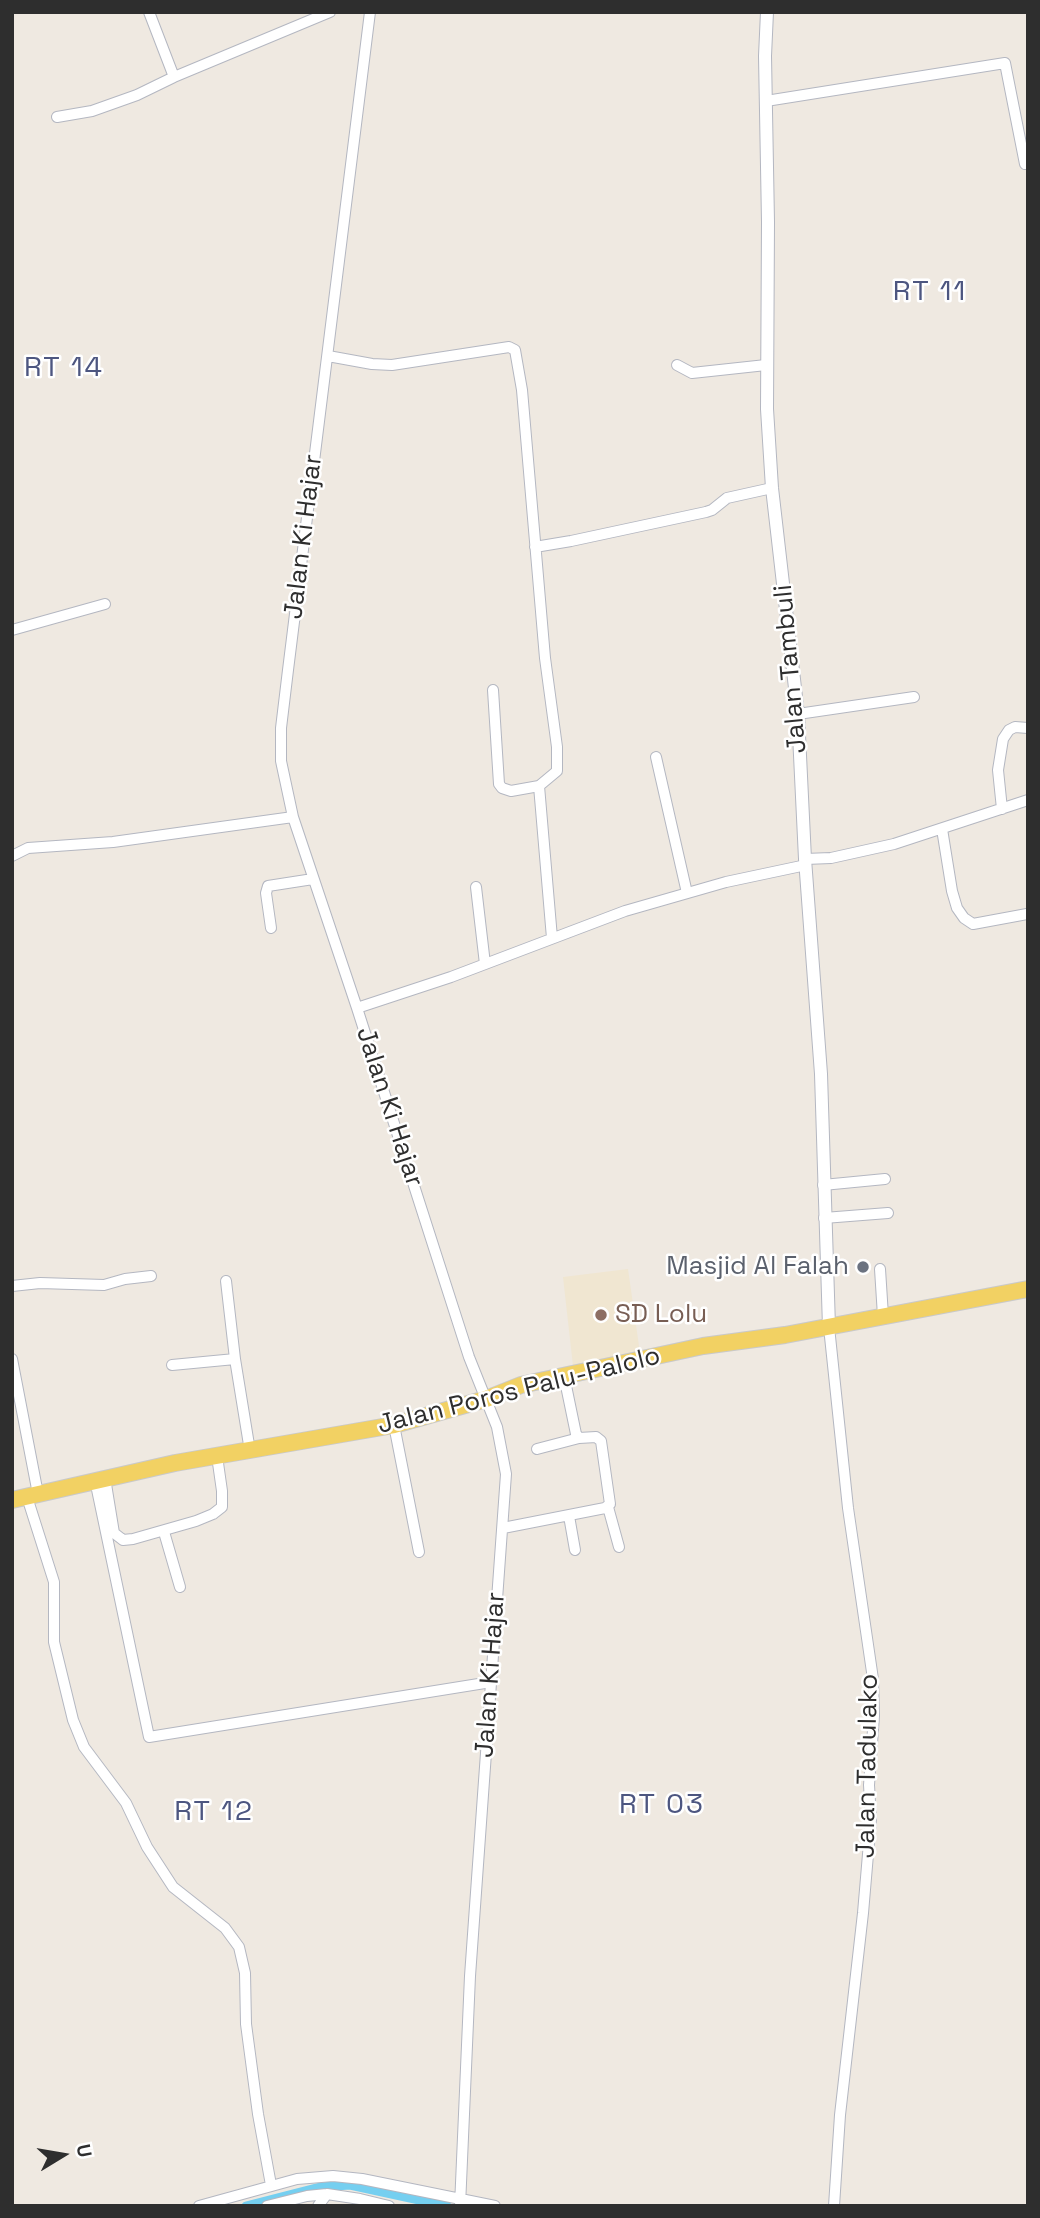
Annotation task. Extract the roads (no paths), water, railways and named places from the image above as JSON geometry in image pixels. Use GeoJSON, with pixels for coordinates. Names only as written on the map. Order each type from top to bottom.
{"type":"FeatureCollection","features":[{"type":"Feature","properties":{"kind":"main road","name":"Jalan Poros Palu-Palolo"},"geometry":{"type":"LineString","coordinates":[[26,1497],[217,1456],[394,1425],[486,1399],[521,1385],[703,1346],[829,1327],[1028,1289]]}},
{"type":"Feature","properties":{"kind":"street"},"geometry":{"type":"LineString","coordinates":[[149,12],[174,77]]}},
{"type":"Feature","properties":{"kind":"street"},"geometry":{"type":"LineString","coordinates":[[57,117],[92,111],[137,95],[330,12]]}},
{"type":"Feature","properties":{"kind":"street","name":"Jalan Ki Hajar"},"geometry":{"type":"LineString","coordinates":[[370,12],[281,728],[282,772],[293,817],[469,1357],[499,1436],[507,1477],[470,1976],[460,2203]]}},
{"type":"Feature","properties":{"kind":"street","name":"Jalan Tambuli"},"geometry":{"type":"LineString","coordinates":[[766,12],[766,365],[772,488],[798,714],[805,862],[821,1074],[829,1327]]}},
{"type":"Feature","properties":{"kind":"street"},"geometry":{"type":"LineString","coordinates":[[766,101],[1005,63],[1025,164],[1028,163]]}},
{"type":"Feature","properties":{"kind":"street"},"geometry":{"type":"LineString","coordinates":[[328,356],[372,364],[397,365],[513,347],[522,390],[558,764],[555,774],[539,786],[510,791],[499,784],[493,690]]}},
{"type":"Feature","properties":{"kind":"street"},"geometry":{"type":"LineString","coordinates":[[677,365],[690,373],[766,365]]}},
{"type":"Feature","properties":{"kind":"street"},"geometry":{"type":"LineString","coordinates":[[536,547],[706,512],[727,498],[772,488]]}},
{"type":"Feature","properties":{"kind":"street"},"geometry":{"type":"LineString","coordinates":[[12,630],[105,604]]}},
{"type":"Feature","properties":{"kind":"street"},"geometry":{"type":"LineString","coordinates":[[798,714],[914,697]]}},
{"type":"Feature","properties":{"kind":"street"},"geometry":{"type":"LineString","coordinates":[[1002,809],[998,771],[1003,739],[1009,730],[1015,727],[1028,728]]}},
{"type":"Feature","properties":{"kind":"street"},"geometry":{"type":"LineString","coordinates":[[656,757],[687,893]]}},
{"type":"Feature","properties":{"kind":"street"},"geometry":{"type":"LineString","coordinates":[[539,786],[552,938]]}},
{"type":"Feature","properties":{"kind":"street"},"geometry":{"type":"LineString","coordinates":[[357,1008],[485,964],[615,914],[805,862],[865,851],[1028,800]]}},
{"type":"Feature","properties":{"kind":"street"},"geometry":{"type":"LineString","coordinates":[[12,856],[28,848],[113,842],[293,817]]}},
{"type":"Feature","properties":{"kind":"street"},"geometry":{"type":"LineString","coordinates":[[942,829],[952,891],[957,908],[964,918],[972,924],[1027,914]]}},
{"type":"Feature","properties":{"kind":"street"},"geometry":{"type":"LineString","coordinates":[[271,928],[265,892],[268,886],[313,879]]}},
{"type":"Feature","properties":{"kind":"street"},"geometry":{"type":"LineString","coordinates":[[477,887],[485,964]]}},
{"type":"Feature","properties":{"kind":"street"},"geometry":{"type":"LineString","coordinates":[[823,1185],[885,1179]]}},
{"type":"Feature","properties":{"kind":"street"},"geometry":{"type":"LineString","coordinates":[[824,1218],[888,1213]]}},
{"type":"Feature","properties":{"kind":"street"},"geometry":{"type":"LineString","coordinates":[[880,1269],[883,1317]]}},
{"type":"Feature","properties":{"kind":"street"},"geometry":{"type":"LineString","coordinates":[[12,1286],[40,1283],[104,1285],[152,1276]]}},
{"type":"Feature","properties":{"kind":"street"},"geometry":{"type":"LineString","coordinates":[[226,1281],[234,1359],[250,1451]]}},
{"type":"Feature","properties":{"kind":"street","name":"Jalan Tadulako"},"geometry":{"type":"LineString","coordinates":[[829,1327],[848,1508],[873,1679],[874,1716],[869,1785],[871,1819],[840,2115],[834,2206]]}},
{"type":"Feature","properties":{"kind":"street"},"geometry":{"type":"LineString","coordinates":[[12,1359],[26,1497],[54,1582],[54,1642],[73,1720],[84,1747],[126,1803],[147,1847],[173,1887],[225,1928],[239,1947],[245,1973],[246,2024],[258,2114],[271,2185]]}},
{"type":"Feature","properties":{"kind":"street"},"geometry":{"type":"LineString","coordinates":[[172,1365],[234,1359]]}},
{"type":"Feature","properties":{"kind":"street"},"geometry":{"type":"LineString","coordinates":[[564,1376],[575,1431],[579,1438]]}},
{"type":"Feature","properties":{"kind":"street"},"geometry":{"type":"LineString","coordinates":[[394,1425],[419,1552]]}},
{"type":"Feature","properties":{"kind":"street"},"geometry":{"type":"LineString","coordinates":[[537,1449],[579,1438],[594,1437],[600,1440],[610,1499],[608,1507],[619,1547]]}},
{"type":"Feature","properties":{"kind":"street"},"geometry":{"type":"LineString","coordinates":[[100,1479],[115,1536],[127,1540],[164,1532],[213,1514],[222,1507],[217,1456]]}},
{"type":"Feature","properties":{"kind":"street"},"geometry":{"type":"LineString","coordinates":[[100,1479],[149,1737],[491,1682]]}},
{"type":"Feature","properties":{"kind":"street"},"geometry":{"type":"LineString","coordinates":[[503,1528],[608,1507]]}},
{"type":"Feature","properties":{"kind":"street"},"geometry":{"type":"LineString","coordinates":[[569,1516],[575,1550]]}},
{"type":"Feature","properties":{"kind":"street"},"geometry":{"type":"LineString","coordinates":[[164,1532],[180,1587]]}},
{"type":"Feature","properties":{"kind":"street"},"geometry":{"type":"LineString","coordinates":[[199,2206],[271,2185],[334,2175],[460,2203],[495,2206]]}},
{"type":"Feature","properties":{"kind":"street"},"geometry":{"type":"LineString","coordinates":[[267,2206],[327,2194],[389,2206]]}},
{"type":"Feature","properties":{"kind":"street"},"geometry":{"type":"LineString","coordinates":[[317,2206],[327,2194]]}},
{"type":"Feature","properties":{"kind":"waterway"},"geometry":{"type":"LineString","coordinates":[[246,2206],[320,2187],[350,2185],[447,2206]]}},
{"type":"Feature","properties":{"kind":"place","name":"Masjid Al Falah"},"geometry":{"type":"Point","coordinates":[863,1267]}},
{"type":"Feature","properties":{"kind":"place","name":"SD Lolu"},"geometry":{"type":"Point","coordinates":[601,1315]}},
{"type":"Feature","properties":{"kind":"district","name":"RT 11"},"geometry":{"type":"Point","coordinates":[930,292]}},
{"type":"Feature","properties":{"kind":"district","name":"RT 14"},"geometry":{"type":"Point","coordinates":[64,368]}},
{"type":"Feature","properties":{"kind":"district","name":"RT 03"},"geometry":{"type":"Point","coordinates":[662,1805]}},
{"type":"Feature","properties":{"kind":"district","name":"RT 12"},"geometry":{"type":"Point","coordinates":[214,1812]}}]}
